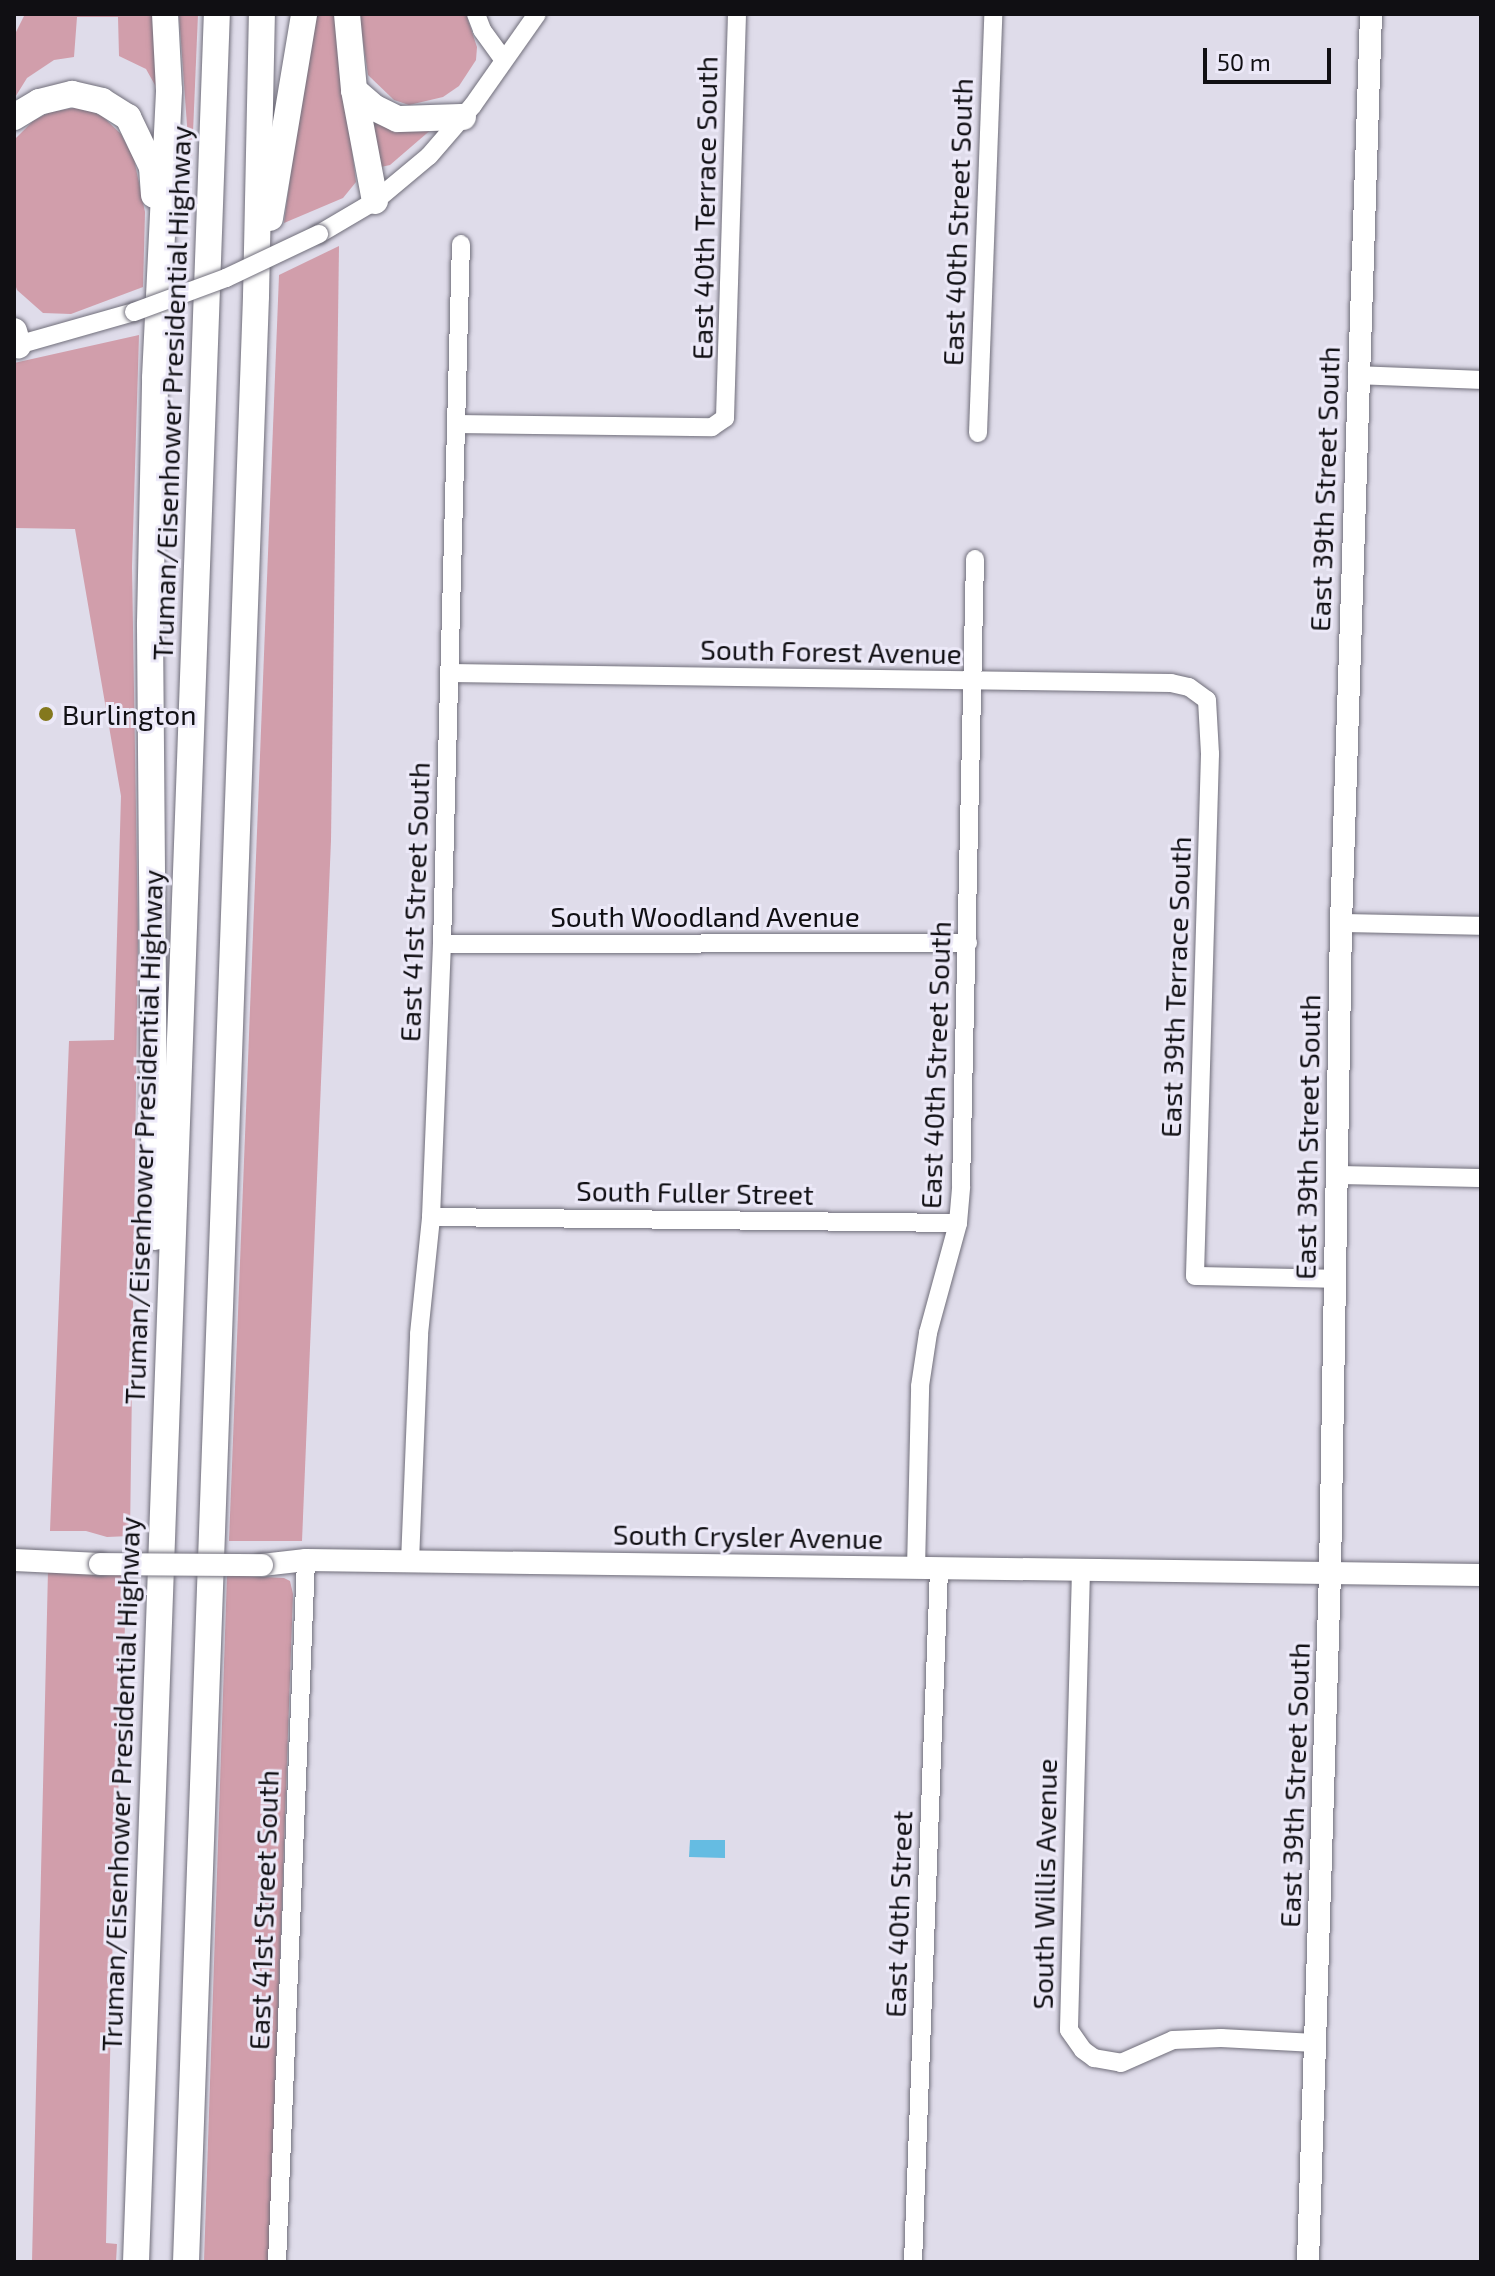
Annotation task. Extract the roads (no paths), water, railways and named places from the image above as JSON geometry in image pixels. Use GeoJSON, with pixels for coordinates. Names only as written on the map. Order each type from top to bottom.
{"type":"FeatureCollection","features":[{"type":"Feature","properties":{"kind":"highway"},"geometry":{"type":"LineString","coordinates":[[160,259],[165,235],[169,90],[165,14]]}},
{"type":"Feature","properties":{"kind":"highway","name":"Truman/Eisenhower Presidential Highway"},"geometry":{"type":"LineString","coordinates":[[136,2262],[217,14]]}},
{"type":"Feature","properties":{"kind":"highway"},"geometry":{"type":"LineString","coordinates":[[186,2262],[256,296],[262,14]]}},
{"type":"Feature","properties":{"kind":"highway"},"geometry":{"type":"LineString","coordinates":[[256,296],[304,14]]}},
{"type":"Feature","properties":{"kind":"highway"},"geometry":{"type":"LineString","coordinates":[[347,14],[354,90],[375,201]]}},
{"type":"Feature","properties":{"kind":"highway"},"geometry":{"type":"LineString","coordinates":[[354,90],[375,108],[398,119],[463,117]]}},
{"type":"Feature","properties":{"kind":"highway"},"geometry":{"type":"LineString","coordinates":[[14,117],[39,102],[72,94],[102,101],[128,117],[152,167],[160,259],[150,639],[154,1193],[162,1480]]}},
{"type":"Feature","properties":{"kind":"main road","name":"East 39th Street South"},"geometry":{"type":"LineString","coordinates":[[1308,2262],[1330,1573],[1341,923],[1371,14]]}},
{"type":"Feature","properties":{"kind":"main road","name":"South Crysler Avenue"},"geometry":{"type":"LineString","coordinates":[[14,1560],[100,1564],[262,1565],[306,1560],[1481,1575]]}},
{"type":"Feature","properties":{"kind":"street"},"geometry":{"type":"LineString","coordinates":[[476,14],[482,30],[503,59]]}},
{"type":"Feature","properties":{"kind":"street"},"geometry":{"type":"LineString","coordinates":[[15,341],[134,312],[226,278],[319,234],[375,201],[429,156],[463,117],[537,14]]}},
{"type":"Feature","properties":{"kind":"street","name":"East 40th Terrace South"},"geometry":{"type":"LineString","coordinates":[[456,424],[712,427],[725,418],[728,403],[737,14]]}},
{"type":"Feature","properties":{"kind":"street","name":"East 40th Street South"},"geometry":{"type":"LineString","coordinates":[[978,433],[993,14]]}},
{"type":"Feature","properties":{"kind":"street","name":"East 41st Street South"},"geometry":{"type":"LineString","coordinates":[[410,1562],[419,1334],[431,1217],[442,944],[461,244]]}},
{"type":"Feature","properties":{"kind":"street"},"geometry":{"type":"LineString","coordinates":[[1357,375],[1481,380]]}},
{"type":"Feature","properties":{"kind":"street","name":"East 40th Street South"},"geometry":{"type":"LineString","coordinates":[[916,1569],[920,1386],[928,1333],[958,1223],[968,943],[975,559]]}},
{"type":"Feature","properties":{"kind":"street","name":"South Forest Avenue"},"geometry":{"type":"LineString","coordinates":[[450,673],[1171,683],[1189,687],[1207,700]]}},
{"type":"Feature","properties":{"kind":"street","name":"East 39th Terrace South"},"geometry":{"type":"LineString","coordinates":[[1207,700],[1210,754],[1195,1276],[1335,1279]]}},
{"type":"Feature","properties":{"kind":"street"},"geometry":{"type":"LineString","coordinates":[[1341,923],[1481,926]]}},
{"type":"Feature","properties":{"kind":"street","name":"South Woodland Avenue"},"geometry":{"type":"LineString","coordinates":[[442,944],[968,943]]}},
{"type":"Feature","properties":{"kind":"street"},"geometry":{"type":"LineString","coordinates":[[1337,1175],[1481,1178]]}},
{"type":"Feature","properties":{"kind":"street","name":"South Fuller Street"},"geometry":{"type":"LineString","coordinates":[[431,1217],[958,1223]]}},
{"type":"Feature","properties":{"kind":"street","name":"East 41st Street South"},"geometry":{"type":"LineString","coordinates":[[277,2262],[306,1560]]}},
{"type":"Feature","properties":{"kind":"street","name":"East 40th Street"},"geometry":{"type":"LineString","coordinates":[[913,2262],[939,1569]]}},
{"type":"Feature","properties":{"kind":"street","name":"South Willis Avenue"},"geometry":{"type":"LineString","coordinates":[[1081,1570],[1069,2030],[1079,2048],[1094,2058],[1121,2063],[1173,2040],[1221,2038],[1315,2043]]}},
{"type":"Feature","properties":{"kind":"water"},"geometry":{"type":"Polygon","coordinates":[[[690,1840],[725,1840],[725,1858],[689,1857],[690,1840]]]}},
{"type":"Feature","properties":{"kind":"place","name":"Burlington"},"geometry":{"type":"Point","coordinates":[46,714]}}]}
